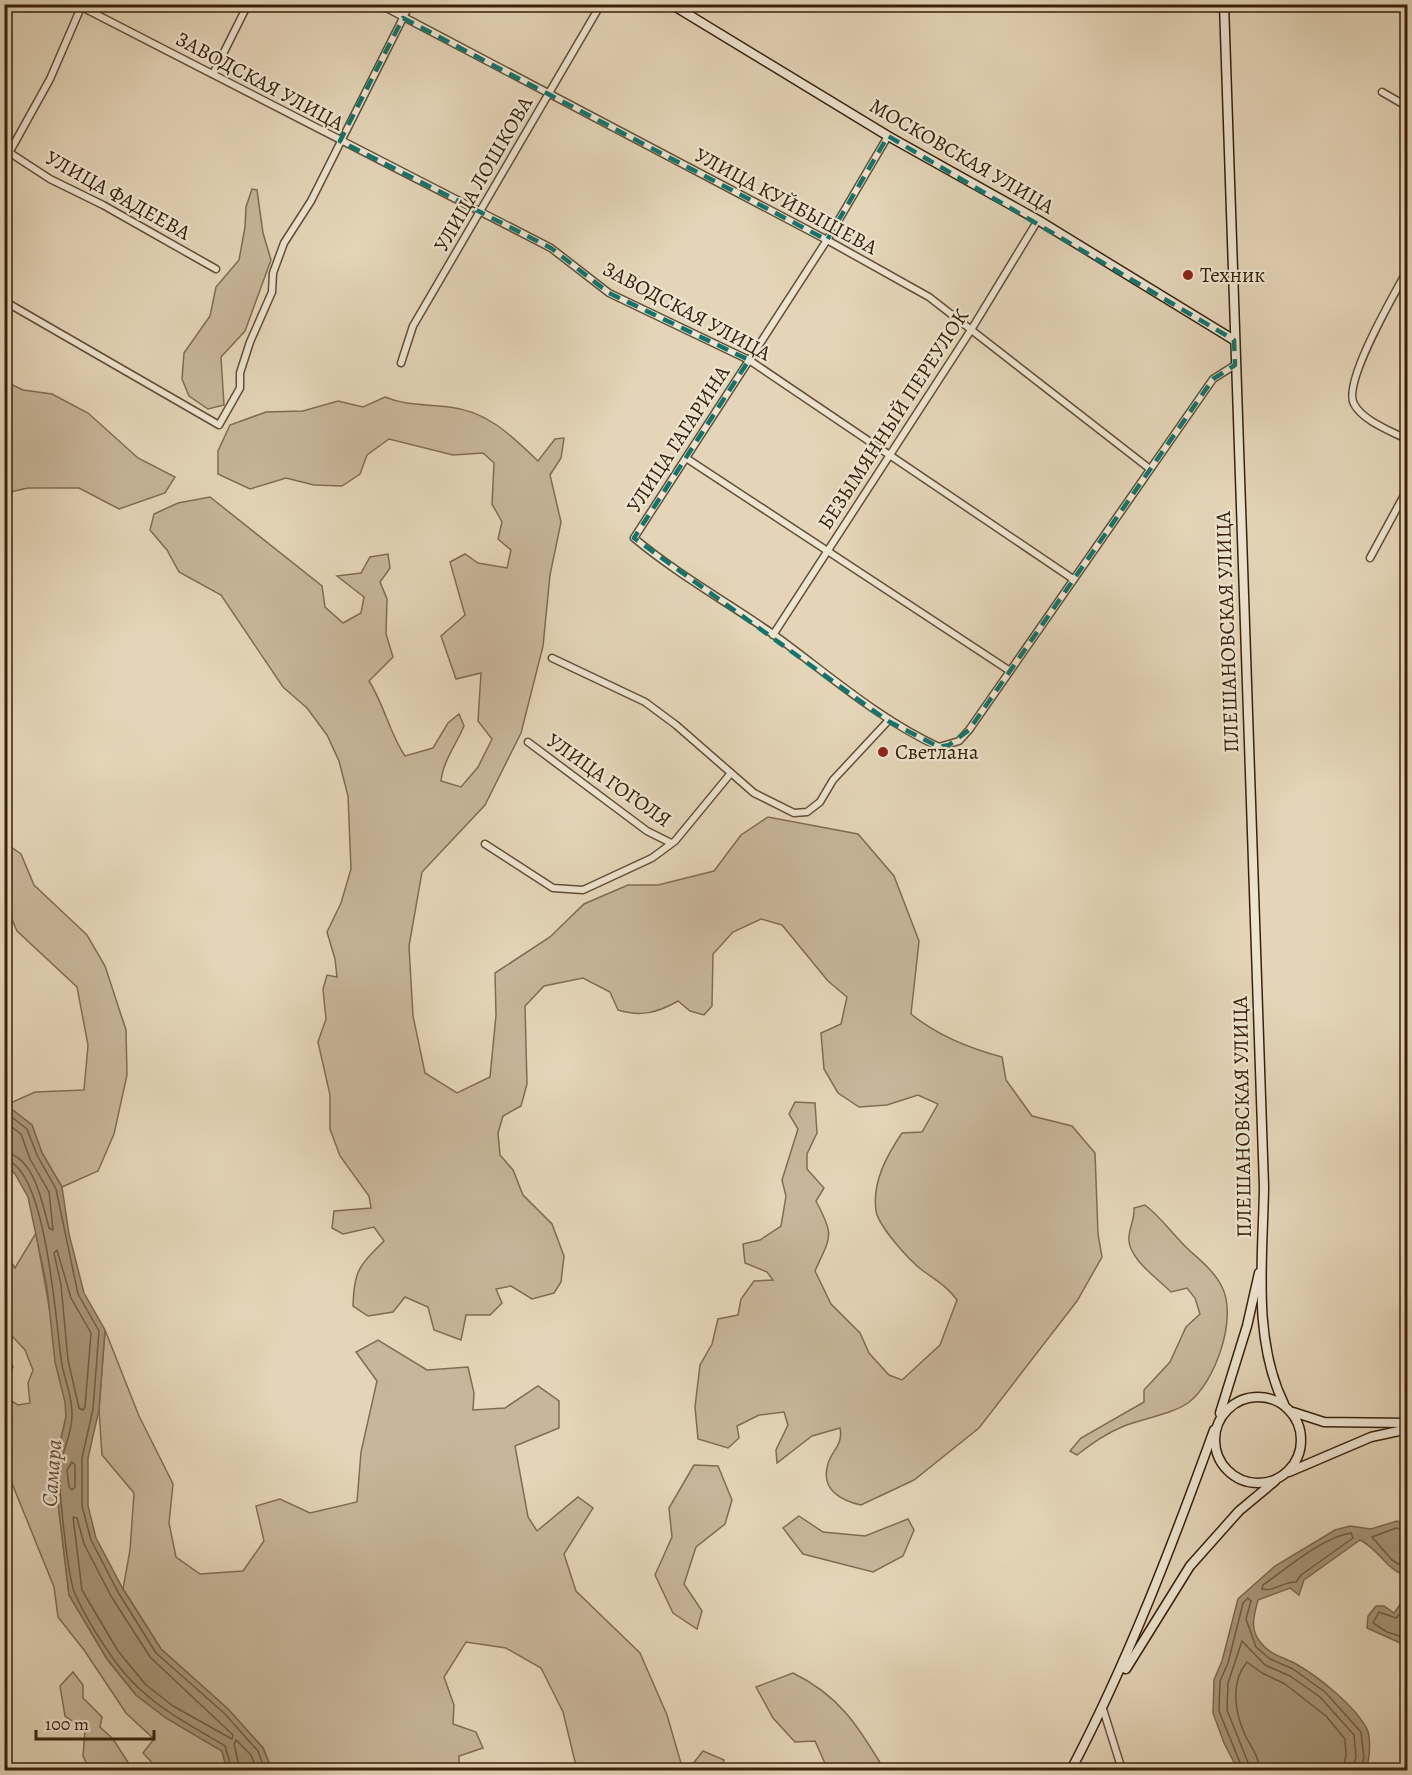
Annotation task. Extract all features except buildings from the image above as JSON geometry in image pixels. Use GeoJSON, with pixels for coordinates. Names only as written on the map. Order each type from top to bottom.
{"type":"FeatureCollection","features":[{"type":"Feature","properties":{"kind":"main road","name":"МОСКОВСКАЯ УЛИЦА"},"geometry":{"type":"LineString","coordinates":[[671,4],[888,136],[1038,220],[1234,340]]}},
{"type":"Feature","properties":{"kind":"main road","name":"ПЛЕШАНОВСКАЯ УЛИЦА"},"geometry":{"type":"LineString","coordinates":[[1224,4],[1264,1187],[1262,1258]]}},
{"type":"Feature","properties":{"kind":"main road"},"geometry":{"type":"LineString","coordinates":[[1262,1258],[1268,1360],[1273,1381],[1284,1404]]}},
{"type":"Feature","properties":{"kind":"main road"},"geometry":{"type":"LineString","coordinates":[[1111,1692],[1176,1536],[1214,1430],[1247,1326],[1262,1258]]}},
{"type":"Feature","properties":{"kind":"main road"},"geometry":{"type":"LineString","coordinates":[[1217,1420],[1227,1409],[1248,1398],[1273,1399],[1284,1404],[1293,1412],[1324,1422],[1407,1423]]}},
{"type":"Feature","properties":{"kind":"main road"},"geometry":{"type":"LineString","coordinates":[[1286,1474],[1295,1463],[1300,1443],[1297,1421],[1293,1412]]}},
{"type":"Feature","properties":{"kind":"main road"},"geometry":{"type":"LineString","coordinates":[[1071,1770],[1111,1692],[1190,1566],[1239,1511],[1286,1474],[1336,1450],[1371,1437],[1407,1429]]}},
{"type":"Feature","properties":{"kind":"main road"},"geometry":{"type":"LineString","coordinates":[[1214,1430],[1217,1455],[1230,1474],[1251,1482],[1276,1480]]}},
{"type":"Feature","properties":{"kind":"street"},"geometry":{"type":"LineString","coordinates":[[213,74],[248,4]]}},
{"type":"Feature","properties":{"kind":"street","name":"УЛИЦА КУЙБЫШЕВА"},"geometry":{"type":"LineString","coordinates":[[379,4],[826,240],[929,297],[1150,469]]}},
{"type":"Feature","properties":{"kind":"street"},"geometry":{"type":"LineString","coordinates":[[4,302],[219,425],[240,388],[240,373],[250,342],[272,292],[273,273],[285,243],[311,201],[410,4]]}},
{"type":"Feature","properties":{"kind":"street","name":"УЛИЦА ЛОШКОВА"},"geometry":{"type":"LineString","coordinates":[[401,363],[413,326],[601,4]]}},
{"type":"Feature","properties":{"kind":"street"},"geometry":{"type":"LineString","coordinates":[[4,162],[12,152],[50,80],[80,5]]}},
{"type":"Feature","properties":{"kind":"street","name":"ЗАВОДСКАЯ УЛИЦА"},"geometry":{"type":"LineString","coordinates":[[80,5],[551,248],[609,293],[748,360],[1073,579]]}},
{"type":"Feature","properties":{"kind":"street"},"geometry":{"type":"LineString","coordinates":[[1382,92],[1407,107]]}},
{"type":"Feature","properties":{"kind":"street","name":"УЛИЦА ГАГАРИНА"},"geometry":{"type":"LineString","coordinates":[[888,136],[826,240],[634,538],[655,556],[773,635],[888,721],[939,747],[958,741],[969,730],[1010,671]]}},
{"type":"Feature","properties":{"kind":"street","name":"УЛИЦА ФАДЕЕВА"},"geometry":{"type":"LineString","coordinates":[[4,149],[12,152],[50,179],[103,205],[216,269]]}},
{"type":"Feature","properties":{"kind":"street","name":"БЕЗЫМЯННЫЙ ПЕРЕУЛОК"},"geometry":{"type":"LineString","coordinates":[[773,635],[971,330],[1038,220]]}},
{"type":"Feature","properties":{"kind":"street"},"geometry":{"type":"LineString","coordinates":[[1407,269],[1360,360],[1352,391],[1352,402],[1356,408],[1373,421],[1407,440]]}},
{"type":"Feature","properties":{"kind":"street"},"geometry":{"type":"LineString","coordinates":[[686,458],[828,549],[1010,671],[1213,379],[1235,365]]}},
{"type":"Feature","properties":{"kind":"street"},"geometry":{"type":"LineString","coordinates":[[1370,558],[1407,488]]}},
{"type":"Feature","properties":{"kind":"street"},"geometry":{"type":"LineString","coordinates":[[552,657],[645,702],[754,793],[794,813],[807,812],[820,802],[833,780],[888,721]]}},
{"type":"Feature","properties":{"kind":"street","name":"УЛИЦА ГОГОЛЯ"},"geometry":{"type":"LineString","coordinates":[[528,742],[647,831],[671,843]]}},
{"type":"Feature","properties":{"kind":"street"},"geometry":{"type":"LineString","coordinates":[[484,844],[553,888],[566,891],[583,890],[652,858],[671,843],[731,773]]}},
{"type":"Feature","properties":{"kind":"street"},"geometry":{"type":"LineString","coordinates":[[1102,1709],[1122,1770]]}},
{"type":"Feature","properties":{"kind":"highlighted area"},"geometry":{"type":"Polygon","coordinates":[[[403,18],[827,240],[888,136],[1234,340],[1235,365],[1213,379],[969,730],[949,745],[939,747],[888,721],[634,538],[749,360],[609,293],[551,248],[340,141],[403,18]]]}},
{"type":"Feature","properties":{"kind":"shaded area"},"geometry":{"type":"Polygon","coordinates":[[[252,189],[257,190],[263,233],[271,260],[245,331],[221,357],[224,405],[208,409],[189,396],[182,379],[184,353],[210,316],[216,287],[239,260],[246,207],[252,189]]]}},
{"type":"Feature","properties":{"kind":"shaded area"},"geometry":{"type":"Polygon","coordinates":[[[4,381],[23,390],[52,394],[88,413],[138,458],[175,477],[165,493],[119,509],[79,488],[28,488],[5,493],[4,381]]]}},
{"type":"Feature","properties":{"kind":"shaded area"},"geometry":{"type":"Polygon","coordinates":[[[385,397],[401,402],[463,409],[475,413],[498,426],[538,461],[555,439],[564,438],[561,458],[550,475],[561,522],[550,575],[543,646],[521,733],[485,805],[422,872],[409,946],[413,1016],[425,1073],[457,1093],[490,1077],[496,1015],[495,973],[550,937],[584,904],[628,885],[658,885],[714,871],[741,835],[768,817],[858,834],[894,876],[919,941],[911,1014],[932,1029],[954,1040],[1002,1057],[1006,1080],[1032,1116],[1072,1126],[1095,1153],[1098,1234],[1102,1257],[1077,1301],[979,1428],[914,1480],[861,1505],[835,1494],[826,1476],[828,1462],[840,1440],[840,1428],[812,1436],[777,1463],[776,1450],[788,1425],[784,1412],[759,1415],[737,1426],[739,1438],[728,1448],[698,1439],[695,1407],[700,1365],[712,1344],[718,1319],[738,1315],[741,1299],[754,1281],[773,1280],[767,1272],[745,1263],[743,1244],[760,1240],[781,1226],[786,1196],[782,1180],[798,1129],[789,1114],[795,1102],[815,1103],[817,1133],[807,1154],[807,1169],[824,1188],[816,1201],[826,1222],[829,1236],[815,1271],[831,1304],[860,1333],[869,1353],[889,1375],[902,1380],[940,1345],[957,1300],[945,1287],[910,1259],[888,1234],[876,1211],[876,1190],[891,1150],[902,1133],[922,1132],[938,1104],[918,1095],[887,1105],[859,1107],[838,1093],[824,1069],[821,1033],[841,1024],[847,997],[828,981],[782,925],[761,919],[733,932],[713,954],[712,1006],[704,1015],[690,1011],[678,1001],[649,1013],[618,1010],[610,992],[583,978],[544,986],[525,1006],[527,1084],[521,1106],[503,1116],[498,1133],[500,1155],[513,1170],[523,1195],[552,1224],[564,1256],[561,1282],[554,1293],[532,1299],[511,1286],[496,1289],[502,1303],[490,1315],[466,1315],[461,1340],[434,1330],[428,1307],[405,1297],[393,1312],[368,1316],[353,1306],[355,1284],[360,1269],[384,1241],[374,1227],[343,1234],[332,1228],[334,1211],[371,1208],[369,1196],[340,1156],[330,1129],[330,1095],[318,1042],[326,1019],[323,989],[327,975],[337,977],[335,959],[327,932],[341,903],[351,869],[348,796],[339,761],[327,735],[307,708],[283,687],[221,595],[179,572],[167,550],[150,530],[154,514],[178,503],[210,497],[322,586],[325,607],[343,623],[361,613],[364,597],[337,576],[361,573],[370,557],[388,554],[390,568],[380,582],[387,599],[386,634],[393,657],[369,681],[405,756],[433,748],[448,723],[459,714],[464,726],[447,760],[441,781],[461,787],[478,767],[492,739],[478,721],[481,673],[456,679],[441,636],[465,615],[450,562],[465,554],[478,563],[507,568],[511,550],[498,539],[502,522],[492,504],[494,463],[483,453],[453,455],[389,439],[367,455],[360,474],[342,486],[314,485],[286,478],[250,489],[218,474],[218,451],[230,425],[266,412],[303,411],[338,401],[363,407],[385,397]]]}},
{"type":"Feature","properties":{"kind":"shaded area"},"geometry":{"type":"Polygon","coordinates":[[[4,842],[21,854],[34,885],[87,935],[105,966],[126,1030],[127,1075],[114,1134],[98,1171],[62,1187],[42,1153],[32,1125],[6,1105],[35,1092],[84,1090],[88,1045],[77,987],[17,931],[5,903],[4,842]]]}},
{"type":"Feature","properties":{"kind":"shaded area"},"geometry":{"type":"Polygon","coordinates":[[[1145,1205],[1216,1276],[1222,1287],[1227,1315],[1221,1349],[1207,1381],[1188,1403],[1173,1411],[1118,1429],[1077,1455],[1070,1451],[1081,1438],[1144,1402],[1144,1390],[1170,1362],[1186,1327],[1200,1314],[1195,1298],[1187,1288],[1171,1292],[1144,1267],[1132,1252],[1129,1236],[1134,1208],[1145,1205]]]}},
{"type":"Feature","properties":{"kind":"shaded area"},"geometry":{"type":"Polygon","coordinates":[[[36,1233],[66,1402],[66,1417],[54,1469],[69,1595],[107,1659],[136,1695],[166,1718],[222,1751],[227,1770],[159,1770],[143,1753],[154,1739],[126,1713],[84,1650],[58,1617],[54,1587],[5,1466],[5,1397],[18,1405],[30,1403],[28,1383],[33,1370],[25,1350],[13,1337],[5,1346],[13,1367],[9,1376],[5,1377],[4,1251],[15,1268],[36,1233]]]}},
{"type":"Feature","properties":{"kind":"shaded area"},"geometry":{"type":"Polygon","coordinates":[[[105,1330],[139,1416],[173,1484],[169,1523],[176,1557],[200,1574],[243,1571],[264,1541],[256,1506],[280,1499],[310,1513],[357,1502],[361,1452],[377,1381],[356,1352],[378,1340],[427,1370],[468,1367],[474,1393],[473,1410],[505,1408],[538,1386],[559,1401],[559,1428],[515,1446],[528,1517],[537,1531],[578,1497],[593,1508],[564,1554],[576,1591],[640,1653],[667,1715],[683,1770],[577,1770],[563,1712],[541,1668],[506,1648],[466,1642],[444,1677],[454,1705],[453,1724],[476,1732],[483,1748],[459,1756],[459,1770],[272,1770],[263,1748],[228,1709],[161,1649],[123,1589],[130,1550],[134,1493],[102,1455],[99,1410],[105,1330]]]}},
{"type":"Feature","properties":{"kind":"shaded area"},"geometry":{"type":"Polygon","coordinates":[[[694,1465],[718,1466],[732,1500],[725,1524],[696,1547],[684,1584],[702,1611],[697,1629],[673,1613],[655,1575],[672,1537],[669,1508],[694,1465]]]}},
{"type":"Feature","properties":{"kind":"shaded area"},"geometry":{"type":"Polygon","coordinates":[[[799,1516],[823,1532],[865,1536],[908,1519],[914,1530],[903,1556],[873,1572],[803,1554],[783,1528],[799,1516]]]}},
{"type":"Feature","properties":{"kind":"shaded area"},"geometry":{"type":"Polygon","coordinates":[[[73,1672],[83,1685],[83,1698],[102,1717],[100,1727],[113,1739],[133,1770],[90,1770],[83,1756],[85,1730],[65,1716],[60,1686],[73,1672]]]}},
{"type":"Feature","properties":{"kind":"shaded area"},"geometry":{"type":"Polygon","coordinates":[[[793,1673],[822,1691],[845,1712],[873,1751],[882,1770],[828,1770],[815,1741],[795,1742],[773,1718],[756,1687],[793,1673]]]}},
{"type":"Feature","properties":{"kind":"shaded area"},"geometry":{"type":"Polygon","coordinates":[[[703,1751],[724,1760],[722,1770],[688,1770],[703,1751]]]}},
{"type":"Feature","properties":{"kind":"water"},"geometry":{"type":"Polygon","coordinates":[[[5,1104],[32,1125],[42,1153],[62,1187],[69,1234],[84,1293],[105,1330],[99,1410],[88,1458],[88,1506],[96,1538],[123,1589],[161,1649],[228,1709],[263,1748],[272,1770],[227,1770],[222,1751],[166,1718],[136,1695],[107,1659],[69,1595],[54,1469],[66,1417],[65,1402],[55,1362],[47,1287],[28,1197],[15,1174],[5,1164],[5,1104]]]}},
{"type":"Feature","properties":{"kind":"water"},"geometry":{"type":"Polygon","coordinates":[[[1397,1521],[1407,1526],[1407,1576],[1394,1570],[1373,1549],[1360,1540],[1304,1580],[1299,1595],[1290,1588],[1258,1600],[1254,1617],[1255,1633],[1265,1647],[1315,1676],[1336,1693],[1361,1720],[1369,1737],[1366,1768],[1354,1770],[1238,1770],[1224,1743],[1213,1713],[1214,1680],[1222,1661],[1238,1599],[1275,1566],[1335,1530],[1350,1526],[1371,1529],[1397,1521]]]}},
{"type":"Feature","properties":{"kind":"water"},"geometry":{"type":"Polygon","coordinates":[[[1407,1595],[1407,1646],[1367,1628],[1368,1616],[1376,1606],[1384,1606],[1394,1613],[1407,1595]]]}},
{"type":"Feature","properties":{"kind":"place","name":"Техник"},"geometry":{"type":"Point","coordinates":[1188,275]}},
{"type":"Feature","properties":{"kind":"place","name":"Светлана"},"geometry":{"type":"Point","coordinates":[883,752]}},
{"type":"Feature","properties":{"kind":"water label","name":"Самара"},"geometry":{"type":"Point","coordinates":[51,1473]}}]}
